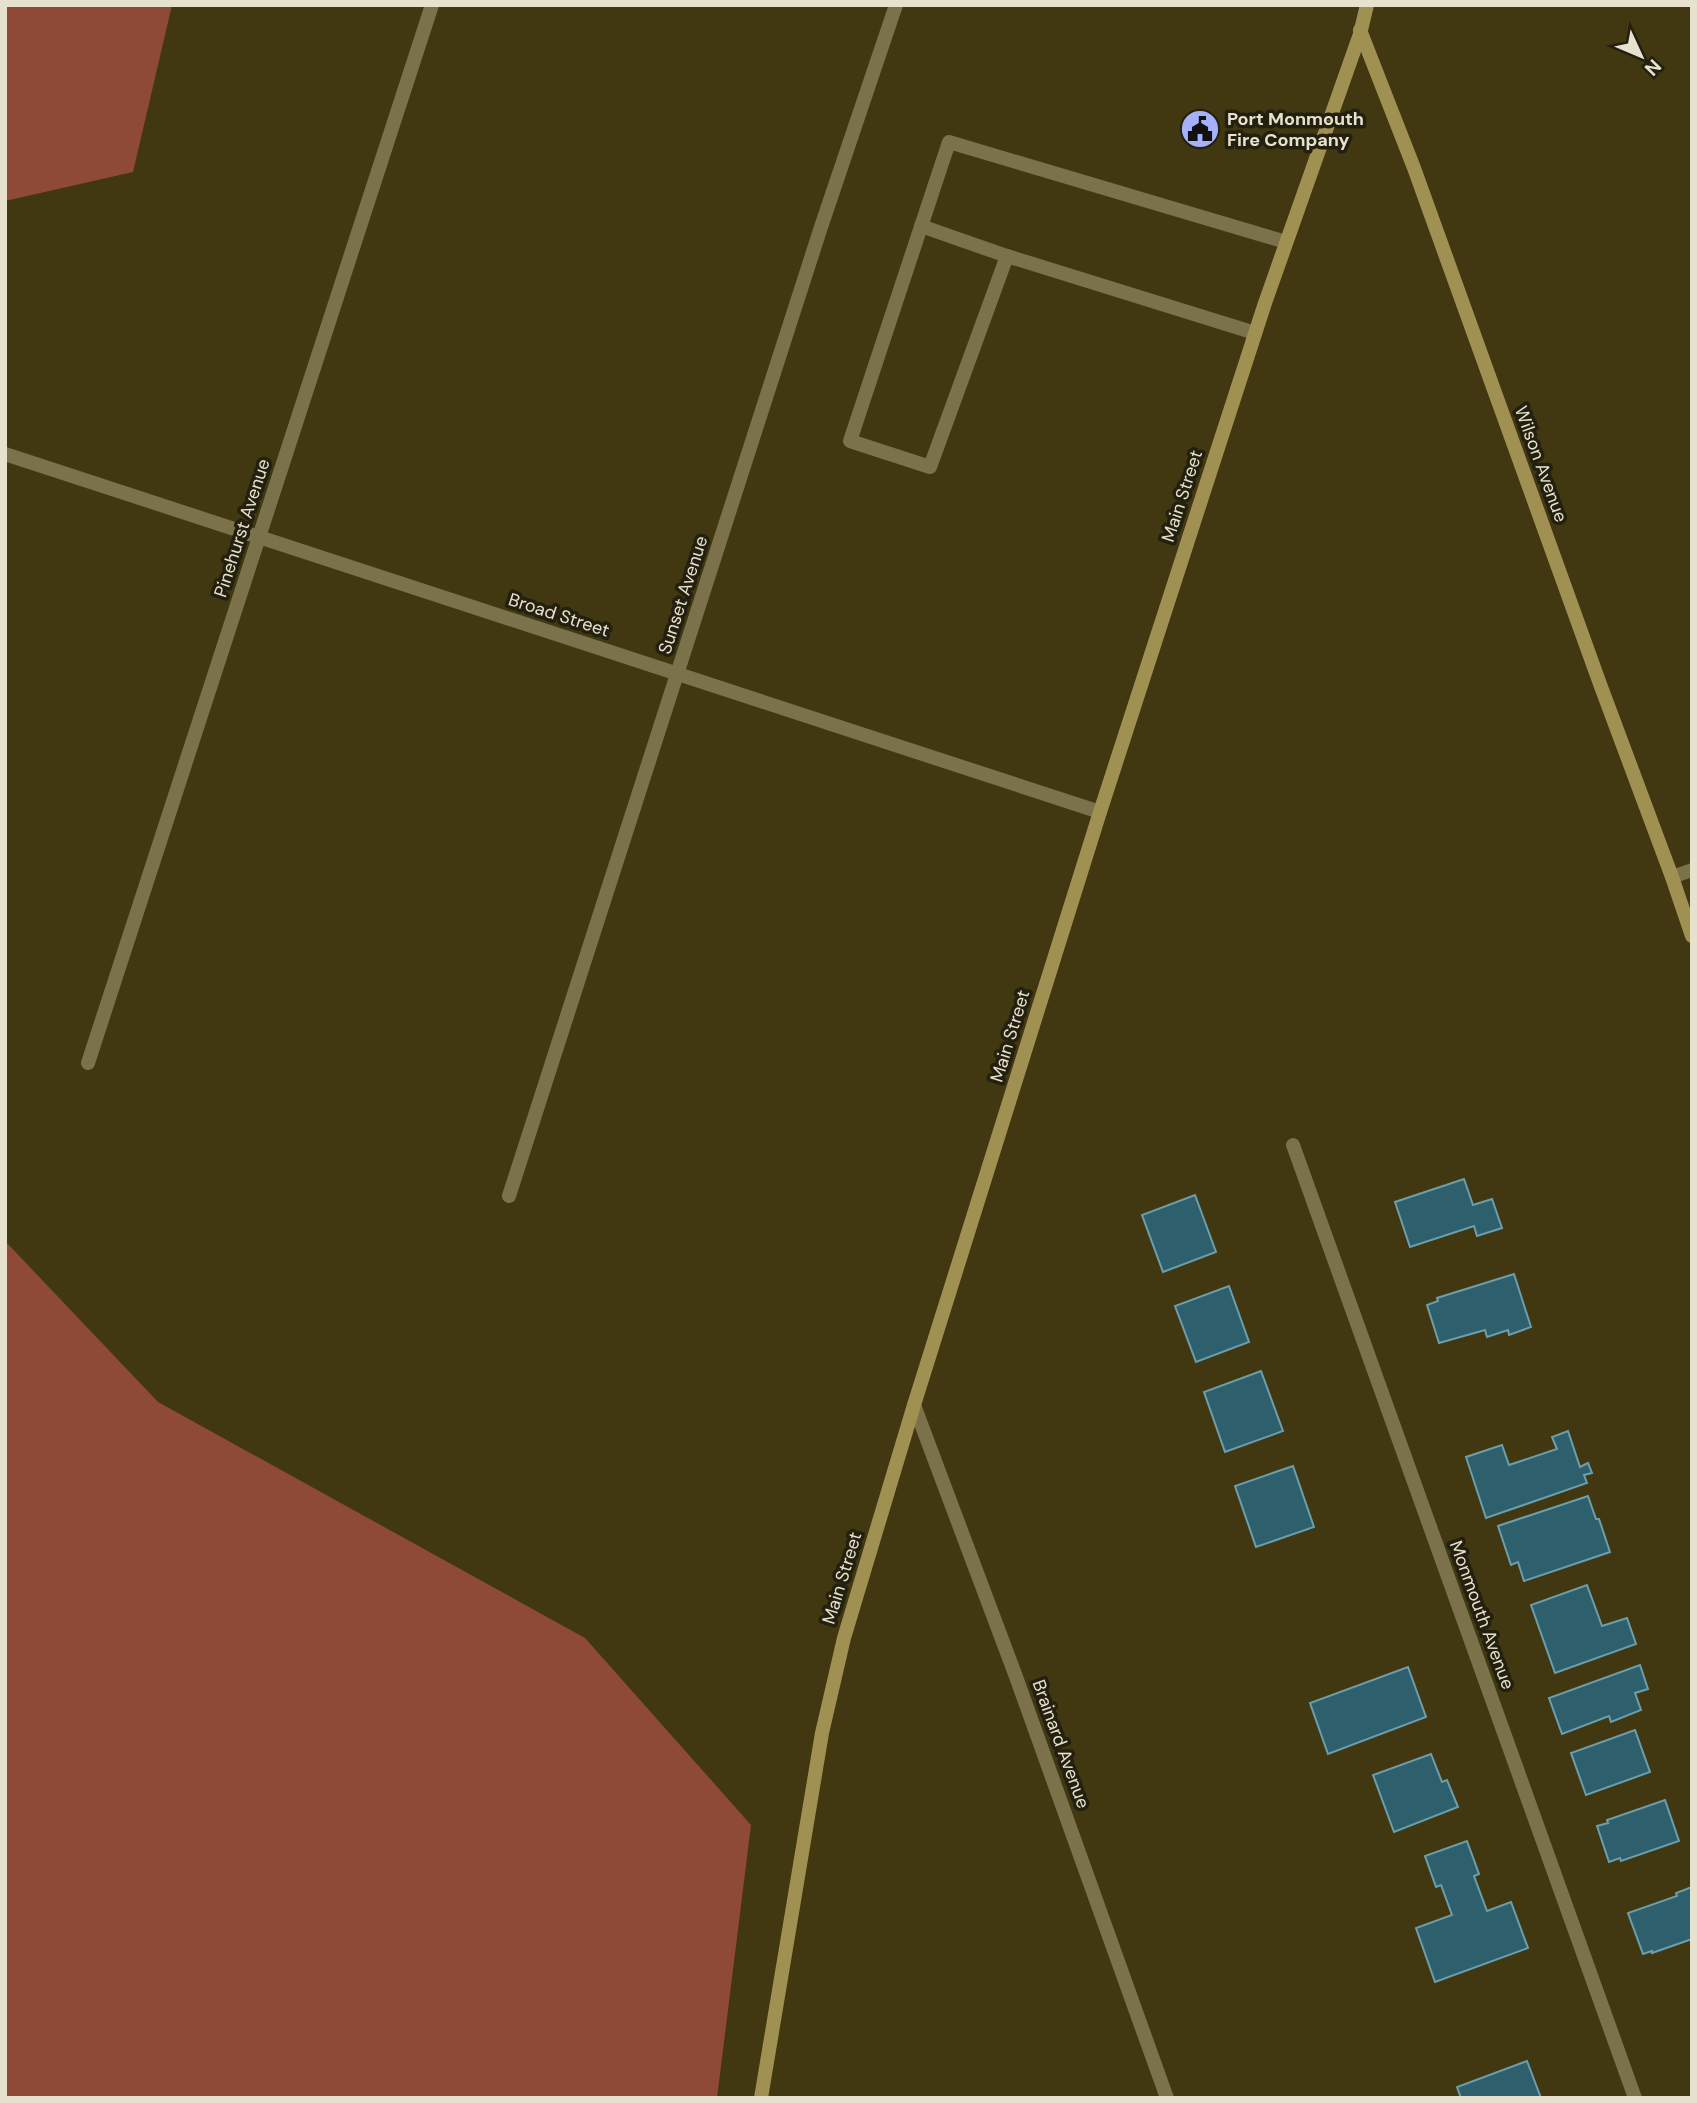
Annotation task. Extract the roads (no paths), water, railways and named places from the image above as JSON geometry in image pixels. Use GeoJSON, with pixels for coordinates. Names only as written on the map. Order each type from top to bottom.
{"type":"FeatureCollection","features":[{"type":"Feature","properties":{"kind":"street","name":"Pinehurst Avenue"},"geometry":{"type":"LineString","coordinates":[[88,1063],[432,5]]}},
{"type":"Feature","properties":{"kind":"street","name":"Sunset Avenue"},"geometry":{"type":"LineString","coordinates":[[509,1196],[821,227],[896,5]]}},
{"type":"Feature","properties":{"kind":"street","name":"Wilson Avenue"},"geometry":{"type":"LineString","coordinates":[[1358,5],[1360,34],[1414,168],[1692,936]]}},
{"type":"Feature","properties":{"kind":"street","name":"Main Street"},"geometry":{"type":"LineString","coordinates":[[761,2098],[822,1733],[844,1638],[914,1405],[1101,813],[1255,333],[1360,34],[1367,5]]}},
{"type":"Feature","properties":{"kind":"street"},"geometry":{"type":"LineString","coordinates":[[1007,256],[930,467],[850,441],[949,142],[1286,242]]}},
{"type":"Feature","properties":{"kind":"street"},"geometry":{"type":"LineString","coordinates":[[921,226],[1007,256],[1255,333]]}},
{"type":"Feature","properties":{"kind":"street","name":"Broad Street"},"geometry":{"type":"LineString","coordinates":[[5,454],[1101,813]]}},
{"type":"Feature","properties":{"kind":"street"},"geometry":{"type":"LineString","coordinates":[[1672,877],[1692,870]]}},
{"type":"Feature","properties":{"kind":"street","name":"Monmouth Avenue"},"geometry":{"type":"LineString","coordinates":[[1293,1145],[1635,2098]]}},
{"type":"Feature","properties":{"kind":"street","name":"Brainard Avenue"},"geometry":{"type":"LineString","coordinates":[[914,1405],[1015,1674],[1167,2098]]}},
{"type":"Feature","properties":{"kind":"place","name":"Port Monmouth Fire Company"},"geometry":{"type":"Point","coordinates":[1200,129]}}]}
